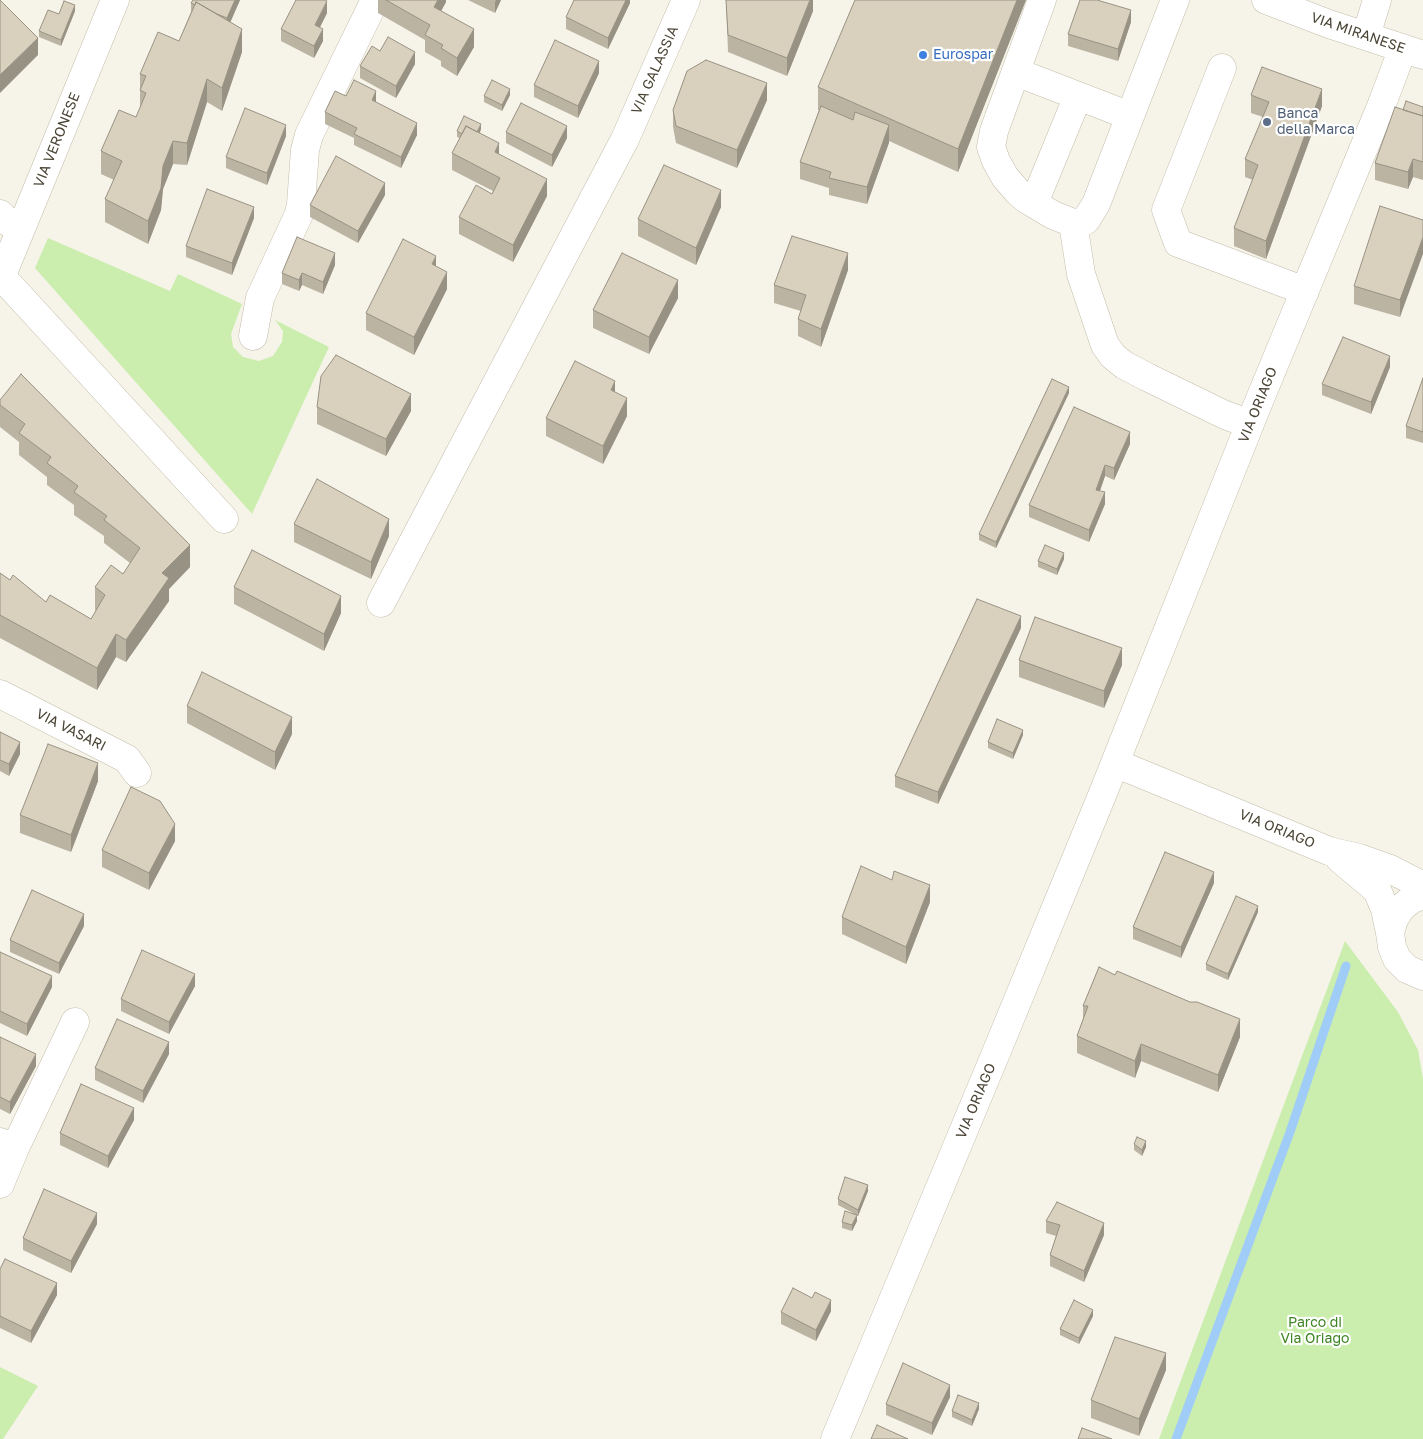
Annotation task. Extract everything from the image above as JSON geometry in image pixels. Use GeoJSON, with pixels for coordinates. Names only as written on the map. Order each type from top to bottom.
{"type":"FeatureCollection","features":[{"type":"Feature","properties":{"kind":"street","name":"VIA VERONESE"},"geometry":{"type":"LineString","coordinates":[[0,280],[10,221],[115,0]]}},
{"type":"Feature","properties":{"kind":"street"},"geometry":{"type":"LineString","coordinates":[[253,336],[260,298],[299,214],[305,150],[309,135],[375,0]]}},
{"type":"Feature","properties":{"kind":"street","name":"VIA GALASSIA"},"geometry":{"type":"LineString","coordinates":[[381,603],[625,139],[686,0]]}},
{"type":"Feature","properties":{"kind":"street"},"geometry":{"type":"LineString","coordinates":[[1042,0],[994,131],[991,147],[996,161],[1011,184],[1026,199],[1053,215],[1073,223],[1083,222],[1092,211],[1175,0]]}},
{"type":"Feature","properties":{"kind":"street","name":"VIA MIRANESE"},"geometry":{"type":"LineString","coordinates":[[1266,0],[1328,24],[1413,52]]}},
{"type":"Feature","properties":{"kind":"street"},"geometry":{"type":"LineString","coordinates":[[1366,36],[1377,0]]}},
{"type":"Feature","properties":{"kind":"street","name":"VIA ORIAGO"},"geometry":{"type":"LineString","coordinates":[[835,1439],[1115,763],[1250,424],[1382,104],[1413,52]]}},
{"type":"Feature","properties":{"kind":"street"},"geometry":{"type":"LineString","coordinates":[[1222,68],[1166,210],[1178,243],[1305,292]]}},
{"type":"Feature","properties":{"kind":"street"},"geometry":{"type":"LineString","coordinates":[[1016,72],[1130,116]]}},
{"type":"Feature","properties":{"kind":"street"},"geometry":{"type":"LineString","coordinates":[[1034,203],[1078,96]]}},
{"type":"Feature","properties":{"kind":"street"},"geometry":{"type":"LineString","coordinates":[[1073,223],[1084,284],[1105,345],[1113,356],[1124,365],[1147,377],[1225,415],[1250,424]]}},
{"type":"Feature","properties":{"kind":"street"},"geometry":{"type":"LineString","coordinates":[[0,280],[7,283],[13,289],[224,519]]}},
{"type":"Feature","properties":{"kind":"street","name":"VIA VASARI"},"geometry":{"type":"LineString","coordinates":[[0,694],[127,759],[137,773]]}},
{"type":"Feature","properties":{"kind":"street","name":"VIA ORIAGO"},"geometry":{"type":"LineString","coordinates":[[1115,763],[1329,851],[1382,866],[1423,886]]}},
{"type":"Feature","properties":{"kind":"street","name":"VIA ORIAGO"},"geometry":{"type":"LineString","coordinates":[[1329,851],[1377,890],[1385,909],[1392,947],[1397,959],[1407,969],[1421,978]]}},
{"type":"Feature","properties":{"kind":"street"},"geometry":{"type":"LineString","coordinates":[[1390,933],[1394,920],[1401,908],[1412,899],[1423,895]]}},
{"type":"Feature","properties":{"kind":"street"},"geometry":{"type":"LineString","coordinates":[[0,1184],[8,1145],[75,1022]]}},
{"type":"Feature","properties":{"kind":"green space"},"geometry":{"type":"Polygon","coordinates":[[[48,238],[170,291],[178,274],[242,304],[231,334],[233,347],[243,357],[259,361],[273,356],[282,342],[283,331],[275,320],[329,347],[252,514],[35,268],[48,238]]]}},
{"type":"Feature","properties":{"kind":"green space","name":"Parco di Via Oriago"},"geometry":{"type":"Polygon","coordinates":[[[1345,941],[1398,1012],[1418,1050],[1423,1079],[1423,1439],[1159,1439],[1345,941]]]}},
{"type":"Feature","properties":{"kind":"green space"},"geometry":{"type":"Polygon","coordinates":[[[0,1367],[38,1386],[3,1439],[0,1439],[0,1367]]]}},
{"type":"Feature","properties":{"kind":"building"},"geometry":{"type":"Polygon","coordinates":[[[0,0],[38,38],[0,75],[0,0]]]}},
{"type":"Feature","properties":{"kind":"building"},"geometry":{"type":"Polygon","coordinates":[[[193,0],[235,0],[227,18],[196,2],[195,5],[191,3],[193,0]]]}},
{"type":"Feature","properties":{"kind":"building"},"geometry":{"type":"Polygon","coordinates":[[[296,0],[327,1],[315,25],[323,29],[314,46],[281,29],[296,0]]]}},
{"type":"Feature","properties":{"kind":"building"},"geometry":{"type":"Polygon","coordinates":[[[386,0],[438,0],[434,7],[474,29],[457,58],[441,48],[443,45],[425,35],[430,25],[386,0]]]}},
{"type":"Feature","properties":{"kind":"building"},"geometry":{"type":"Polygon","coordinates":[[[574,0],[626,0],[608,38],[566,17],[574,0]]]}},
{"type":"Feature","properties":{"kind":"building"},"geometry":{"type":"Polygon","coordinates":[[[726,0],[810,0],[787,58],[728,35],[726,0]]]}},
{"type":"Feature","properties":{"kind":"building","name":"Eurospar"},"geometry":{"type":"Polygon","coordinates":[[[855,0],[1017,0],[958,149],[818,87],[855,0]]]}},
{"type":"Feature","properties":{"kind":"building"},"geometry":{"type":"Polygon","coordinates":[[[1080,0],[1097,0],[1131,10],[1118,49],[1068,34],[1080,0]]]}},
{"type":"Feature","properties":{"kind":"building"},"geometry":{"type":"Polygon","coordinates":[[[64,1],[75,5],[61,40],[39,31],[48,10],[59,14],[64,1]]]}},
{"type":"Feature","properties":{"kind":"building"},"geometry":{"type":"Polygon","coordinates":[[[196,2],[242,29],[222,88],[207,79],[187,143],[173,141],[163,166],[161,188],[148,221],[105,199],[122,161],[101,151],[119,110],[136,117],[146,93],[140,90],[146,76],[140,74],[158,32],[179,41],[196,2]]]}},
{"type":"Feature","properties":{"kind":"building"},"geometry":{"type":"Polygon","coordinates":[[[388,37],[415,52],[396,86],[360,66],[372,46],[380,51],[388,37]]]}},
{"type":"Feature","properties":{"kind":"building"},"geometry":{"type":"Polygon","coordinates":[[[555,40],[599,61],[578,106],[534,85],[555,40]]]}},
{"type":"Feature","properties":{"kind":"building"},"geometry":{"type":"Polygon","coordinates":[[[706,60],[767,83],[737,150],[676,126],[673,110],[687,71],[706,60]]]}},
{"type":"Feature","properties":{"kind":"building"},"geometry":{"type":"Polygon","coordinates":[[[1262,67],[1322,89],[1266,241],[1234,228],[1258,165],[1245,159],[1269,102],[1251,95],[1262,67]]]}},
{"type":"Feature","properties":{"kind":"building"},"geometry":{"type":"Polygon","coordinates":[[[354,80],[376,91],[372,100],[417,123],[401,157],[354,134],[357,128],[325,112],[335,91],[346,96],[354,80]]]}},
{"type":"Feature","properties":{"kind":"building"},"geometry":{"type":"Polygon","coordinates":[[[492,80],[510,89],[502,105],[484,96],[492,80]]]}},
{"type":"Feature","properties":{"kind":"building"},"geometry":{"type":"Polygon","coordinates":[[[1406,101],[1423,107],[1423,116],[1403,110],[1406,101]]]}},
{"type":"Feature","properties":{"kind":"building"},"geometry":{"type":"Polygon","coordinates":[[[521,103],[567,126],[552,155],[506,132],[521,103]]]}},
{"type":"Feature","properties":{"kind":"building"},"geometry":{"type":"Polygon","coordinates":[[[821,106],[853,120],[855,112],[889,125],[867,187],[829,178],[831,172],[800,162],[821,106]]]}},
{"type":"Feature","properties":{"kind":"building"},"geometry":{"type":"Polygon","coordinates":[[[1395,107],[1423,116],[1423,162],[1413,159],[1408,172],[1375,163],[1395,107]]]}},
{"type":"Feature","properties":{"kind":"building"},"geometry":{"type":"Polygon","coordinates":[[[245,108],[286,125],[267,173],[226,157],[245,108]]]}},
{"type":"Feature","properties":{"kind":"building"},"geometry":{"type":"Polygon","coordinates":[[[464,116],[481,124],[477,132],[466,126],[462,134],[457,131],[464,116]]]}},
{"type":"Feature","properties":{"kind":"building"},"geometry":{"type":"Polygon","coordinates":[[[466,126],[499,143],[495,152],[547,179],[513,245],[459,217],[476,185],[492,194],[500,178],[452,153],[466,126]]]}},
{"type":"Feature","properties":{"kind":"building"},"geometry":{"type":"Polygon","coordinates":[[[336,156],[385,183],[358,231],[310,205],[336,156]]]}},
{"type":"Feature","properties":{"kind":"building"},"geometry":{"type":"Polygon","coordinates":[[[664,165],[721,190],[696,248],[638,219],[664,165]]]}},
{"type":"Feature","properties":{"kind":"building"},"geometry":{"type":"Polygon","coordinates":[[[207,189],[254,207],[232,263],[186,246],[207,189]]]}},
{"type":"Feature","properties":{"kind":"building"},"geometry":{"type":"Polygon","coordinates":[[[1380,206],[1423,220],[1423,237],[1400,300],[1354,286],[1380,206]]]}},
{"type":"Feature","properties":{"kind":"building"},"geometry":{"type":"Polygon","coordinates":[[[792,236],[848,253],[821,329],[798,319],[806,295],[774,285],[792,236]]]}},
{"type":"Feature","properties":{"kind":"building"},"geometry":{"type":"Polygon","coordinates":[[[297,237],[335,253],[323,282],[302,273],[299,280],[282,273],[297,237]]]}},
{"type":"Feature","properties":{"kind":"building"},"geometry":{"type":"Polygon","coordinates":[[[403,239],[436,256],[432,264],[447,272],[414,337],[366,313],[403,239]]]}},
{"type":"Feature","properties":{"kind":"building"},"geometry":{"type":"Polygon","coordinates":[[[622,253],[678,280],[649,337],[593,310],[622,253]]]}},
{"type":"Feature","properties":{"kind":"building"},"geometry":{"type":"Polygon","coordinates":[[[1343,337],[1390,356],[1371,402],[1322,384],[1343,337]]]}},
{"type":"Feature","properties":{"kind":"building"},"geometry":{"type":"Polygon","coordinates":[[[336,355],[411,394],[386,439],[317,407],[321,376],[336,355]]]}},
{"type":"Feature","properties":{"kind":"building"},"geometry":{"type":"Polygon","coordinates":[[[575,361],[615,381],[611,390],[627,398],[603,446],[546,418],[575,361]]]}},
{"type":"Feature","properties":{"kind":"building"},"geometry":{"type":"Polygon","coordinates":[[[21,374],[190,545],[162,573],[169,578],[126,640],[116,634],[97,668],[0,615],[0,573],[10,580],[13,575],[46,602],[50,595],[91,619],[105,595],[95,587],[111,565],[123,574],[140,548],[104,520],[107,516],[74,492],[78,486],[47,463],[51,457],[19,433],[25,424],[0,405],[0,400],[21,374]]]}},
{"type":"Feature","properties":{"kind":"building"},"geometry":{"type":"Polygon","coordinates":[[[1423,378],[1423,432],[1406,426],[1423,378]]]}},
{"type":"Feature","properties":{"kind":"building"},"geometry":{"type":"Polygon","coordinates":[[[1052,379],[1069,387],[996,542],[979,534],[1052,379]]]}},
{"type":"Feature","properties":{"kind":"building"},"geometry":{"type":"Polygon","coordinates":[[[1074,407],[1130,432],[1114,468],[1105,465],[1096,490],[1105,492],[1089,530],[1029,505],[1074,407]]]}},
{"type":"Feature","properties":{"kind":"building"},"geometry":{"type":"Polygon","coordinates":[[[317,479],[389,519],[371,562],[294,524],[317,479]]]}},
{"type":"Feature","properties":{"kind":"building"},"geometry":{"type":"Polygon","coordinates":[[[1045,545],[1064,553],[1057,569],[1038,561],[1045,545]]]}},
{"type":"Feature","properties":{"kind":"building"},"geometry":{"type":"Polygon","coordinates":[[[252,550],[341,596],[324,634],[234,587],[252,550]]]}},
{"type":"Feature","properties":{"kind":"building"},"geometry":{"type":"Polygon","coordinates":[[[977,599],[1021,616],[938,792],[895,776],[977,599]]]}},
{"type":"Feature","properties":{"kind":"building"},"geometry":{"type":"Polygon","coordinates":[[[1035,617],[1122,648],[1104,691],[1019,660],[1035,617]]]}},
{"type":"Feature","properties":{"kind":"building"},"geometry":{"type":"Polygon","coordinates":[[[202,672],[292,717],[275,752],[187,706],[202,672]]]}},
{"type":"Feature","properties":{"kind":"building"},"geometry":{"type":"Polygon","coordinates":[[[997,719],[1023,730],[1013,753],[988,742],[997,719]]]}},
{"type":"Feature","properties":{"kind":"building"},"geometry":{"type":"Polygon","coordinates":[[[0,732],[20,742],[9,764],[0,760],[0,732]]]}},
{"type":"Feature","properties":{"kind":"building"},"geometry":{"type":"Polygon","coordinates":[[[48,744],[98,763],[71,835],[20,815],[48,744]]]}},
{"type":"Feature","properties":{"kind":"building"},"geometry":{"type":"Polygon","coordinates":[[[131,787],[160,801],[175,824],[149,873],[102,850],[131,787]]]}},
{"type":"Feature","properties":{"kind":"building"},"geometry":{"type":"Polygon","coordinates":[[[1165,852],[1214,872],[1181,947],[1133,927],[1165,852]]]}},
{"type":"Feature","properties":{"kind":"building"},"geometry":{"type":"Polygon","coordinates":[[[861,866],[892,880],[894,871],[930,885],[906,947],[842,917],[861,866]]]}},
{"type":"Feature","properties":{"kind":"building"},"geometry":{"type":"Polygon","coordinates":[[[32,890],[84,914],[59,963],[10,940],[32,890]]]}},
{"type":"Feature","properties":{"kind":"building"},"geometry":{"type":"Polygon","coordinates":[[[1236,896],[1258,906],[1228,974],[1206,964],[1236,896]]]}},
{"type":"Feature","properties":{"kind":"building"},"geometry":{"type":"Polygon","coordinates":[[[142,950],[195,974],[169,1022],[121,999],[142,950]]]}},
{"type":"Feature","properties":{"kind":"building"},"geometry":{"type":"Polygon","coordinates":[[[0,952],[52,976],[27,1024],[0,1011],[0,952]]]}},
{"type":"Feature","properties":{"kind":"building"},"geometry":{"type":"Polygon","coordinates":[[[1099,967],[1115,975],[1117,971],[1190,1002],[1197,1002],[1240,1019],[1218,1075],[1141,1044],[1135,1061],[1077,1036],[1088,1006],[1083,1006],[1099,967]]]}},
{"type":"Feature","properties":{"kind":"building"},"geometry":{"type":"Polygon","coordinates":[[[117,1019],[169,1042],[143,1091],[95,1068],[117,1019]]]}},
{"type":"Feature","properties":{"kind":"building"},"geometry":{"type":"Polygon","coordinates":[[[0,1037],[36,1054],[10,1102],[0,1097],[0,1037]]]}},
{"type":"Feature","properties":{"kind":"building"},"geometry":{"type":"Polygon","coordinates":[[[81,1084],[134,1108],[108,1156],[60,1133],[81,1084]]]}},
{"type":"Feature","properties":{"kind":"building"},"geometry":{"type":"Polygon","coordinates":[[[1137,1137],[1146,1141],[1142,1150],[1134,1144],[1137,1137]]]}},
{"type":"Feature","properties":{"kind":"building"},"geometry":{"type":"Polygon","coordinates":[[[845,1177],[868,1185],[858,1210],[838,1199],[845,1177]]]}},
{"type":"Feature","properties":{"kind":"building"},"geometry":{"type":"Polygon","coordinates":[[[44,1189],[97,1213],[71,1261],[23,1238],[44,1189]]]}},
{"type":"Feature","properties":{"kind":"building"},"geometry":{"type":"Polygon","coordinates":[[[1057,1202],[1104,1223],[1084,1271],[1050,1255],[1060,1225],[1046,1221],[1057,1202]]]}},
{"type":"Feature","properties":{"kind":"building"},"geometry":{"type":"Polygon","coordinates":[[[845,1211],[857,1215],[852,1225],[842,1222],[845,1211]]]}},
{"type":"Feature","properties":{"kind":"building"},"geometry":{"type":"Polygon","coordinates":[[[5,1259],[57,1283],[31,1331],[0,1316],[0,1269],[5,1259]]]}},
{"type":"Feature","properties":{"kind":"building"},"geometry":{"type":"Polygon","coordinates":[[[793,1288],[812,1298],[815,1292],[831,1300],[816,1330],[781,1312],[793,1288]]]}},
{"type":"Feature","properties":{"kind":"building"},"geometry":{"type":"Polygon","coordinates":[[[1074,1300],[1093,1310],[1079,1338],[1060,1329],[1074,1300]]]}},
{"type":"Feature","properties":{"kind":"building"},"geometry":{"type":"Polygon","coordinates":[[[1115,1337],[1166,1353],[1139,1419],[1091,1400],[1115,1337]]]}},
{"type":"Feature","properties":{"kind":"building"},"geometry":{"type":"Polygon","coordinates":[[[903,1363],[950,1385],[932,1423],[886,1404],[903,1363]]]}},
{"type":"Feature","properties":{"kind":"building"},"geometry":{"type":"Polygon","coordinates":[[[958,1395],[979,1403],[972,1420],[952,1411],[958,1395]]]}},
{"type":"Feature","properties":{"kind":"building"},"geometry":{"type":"Polygon","coordinates":[[[877,1425],[908,1439],[871,1439],[877,1425]]]}},
{"type":"Feature","properties":{"kind":"building"},"geometry":{"type":"Polygon","coordinates":[[[1082,1428],[1112,1439],[1078,1439],[1082,1428]]]}},
{"type":"Feature","properties":{"kind":"waterway"},"geometry":{"type":"LineString","coordinates":[[1176,1439],[1290,1132],[1346,966]]}},
{"type":"Feature","properties":{"kind":"place","name":"Eurospar"},"geometry":{"type":"Point","coordinates":[923,55]}},
{"type":"Feature","properties":{"kind":"place","name":"Banca della Marca"},"geometry":{"type":"Point","coordinates":[1267,122]}}]}
